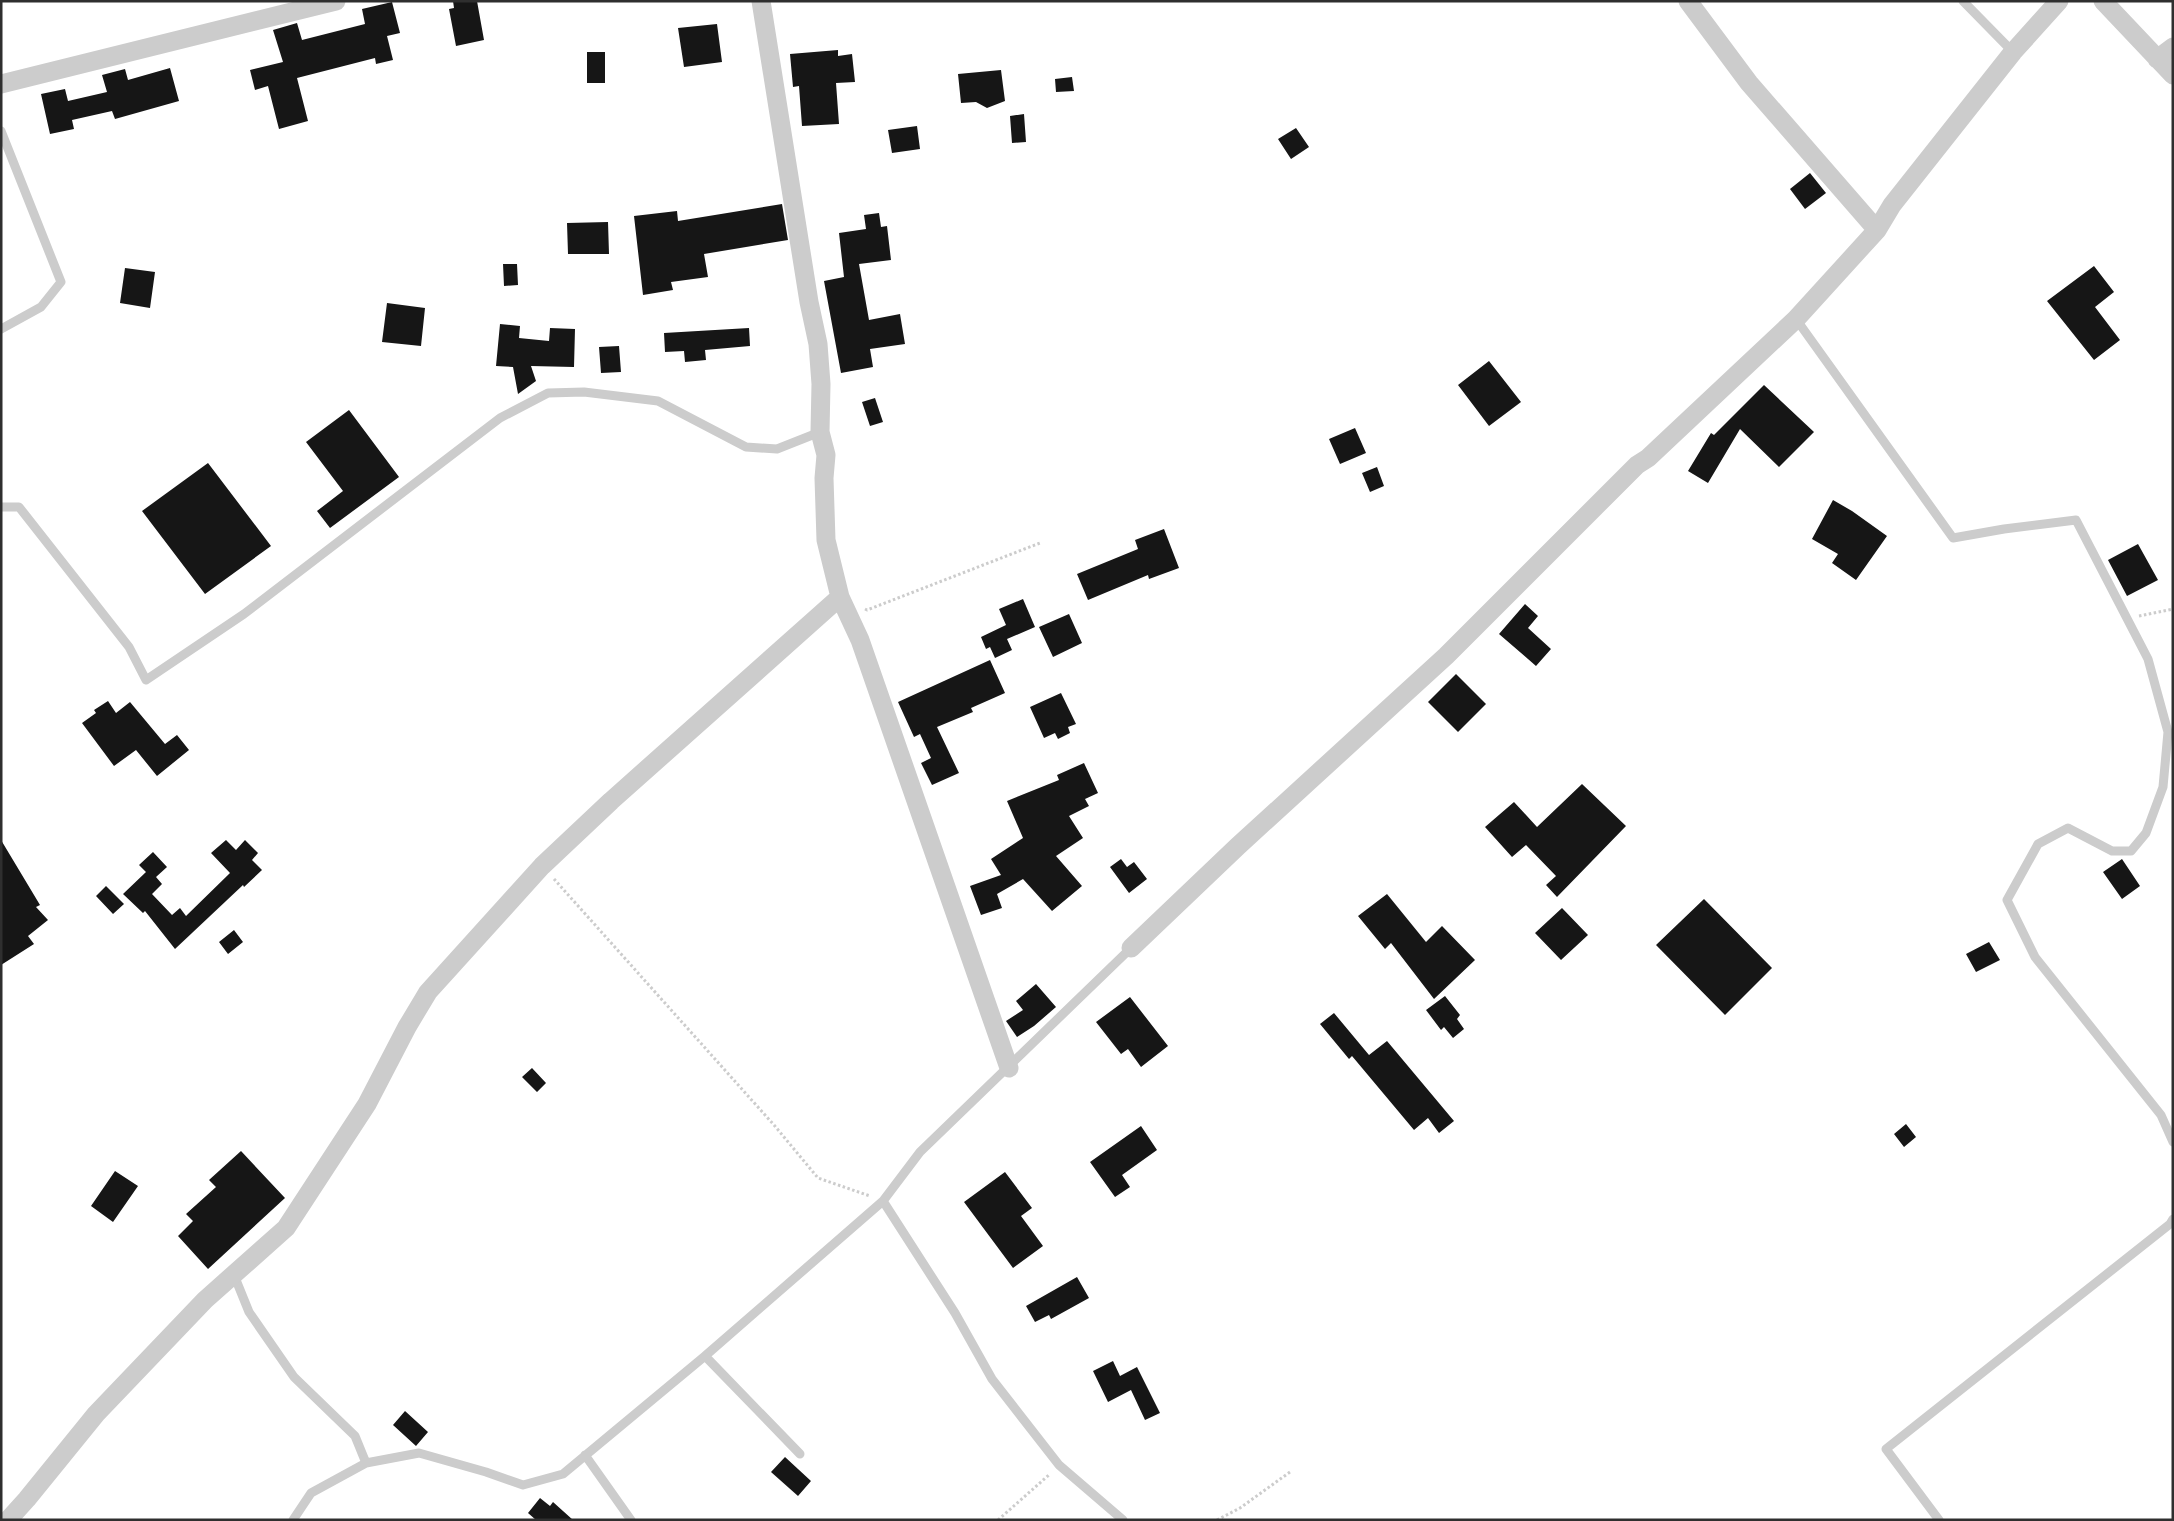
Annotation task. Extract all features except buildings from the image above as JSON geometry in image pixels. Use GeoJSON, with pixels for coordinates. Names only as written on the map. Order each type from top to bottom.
{"type":"FeatureCollection","features":[{"type":"Feature","properties":{"kind":"street"},"geometry":{"type":"LineString","coordinates":[[1,84],[336,1]]}},
{"type":"Feature","properties":{"kind":"street"},"geometry":{"type":"LineString","coordinates":[[761,1],[809,302],[818,344],[821,384],[820,432],[826,455],[824,478],[826,540],[840,597],[860,640],[1009,1068]]}},
{"type":"Feature","properties":{"kind":"street"},"geometry":{"type":"LineString","coordinates":[[1131,948],[1238,846],[1446,656],[1636,465],[1648,458],[1796,319],[1877,230],[1892,205],[2013,52],[2059,1]]}},
{"type":"Feature","properties":{"kind":"street"},"geometry":{"type":"LineString","coordinates":[[2103,1],[2173,75]]}},
{"type":"Feature","properties":{"kind":"street"},"geometry":{"type":"LineString","coordinates":[[1690,2],[1749,83],[1877,230]]}},
{"type":"Feature","properties":{"kind":"street"},"geometry":{"type":"LineString","coordinates":[[2157,59],[2173,47]]}},
{"type":"Feature","properties":{"kind":"street"},"geometry":{"type":"LineString","coordinates":[[8,1520],[96,1414],[205,1300],[286,1228],[367,1104],[407,1026],[428,992],[542,866],[840,597]]}},
{"type":"Feature","properties":{"kind":"lane"},"geometry":{"type":"LineString","coordinates":[[1962,1],[2013,52]]}},
{"type":"Feature","properties":{"kind":"lane"},"geometry":{"type":"LineString","coordinates":[[1,131],[61,282],[41,307],[1,329]]}},
{"type":"Feature","properties":{"kind":"lane"},"geometry":{"type":"LineString","coordinates":[[1796,319],[1953,538],[2004,529],[2076,520],[2148,659],[2168,732],[2163,787],[2146,832],[2131,851],[2112,851],[2068,828],[2038,844],[2007,900],[2036,957],[2161,1115],[2173,1142]]}},
{"type":"Feature","properties":{"kind":"lane"},"geometry":{"type":"LineString","coordinates":[[1,507],[19,508],[129,647],[146,680],[244,614],[500,418],[548,393],[584,392],[658,401],[746,447],[777,449],[820,432]]}},
{"type":"Feature","properties":{"kind":"lane"},"geometry":{"type":"LineString","coordinates":[[292,1520],[311,1493],[366,1463],[419,1453],[486,1472],[523,1485],[562,1474],[705,1356],[883,1201],[920,1152],[1131,948]]}},
{"type":"Feature","properties":{"kind":"lane"},"geometry":{"type":"LineString","coordinates":[[883,1201],[956,1313],[992,1379],[1059,1466],[1123,1520]]}},
{"type":"Feature","properties":{"kind":"lane"},"geometry":{"type":"LineString","coordinates":[[1939,1520],[1886,1449],[2162,1230],[2173,1219]]}},
{"type":"Feature","properties":{"kind":"lane"},"geometry":{"type":"LineString","coordinates":[[234,1275],[249,1312],[294,1377],[355,1436],[366,1463]]}},
{"type":"Feature","properties":{"kind":"lane"},"geometry":{"type":"LineString","coordinates":[[705,1356],[800,1454]]}},
{"type":"Feature","properties":{"kind":"lane"},"geometry":{"type":"LineString","coordinates":[[584,1454],[631,1520]]}},
{"type":"Feature","properties":{"kind":"path"},"geometry":{"type":"LineString","coordinates":[[840,597],[867,610],[1040,543]]}},
{"type":"Feature","properties":{"kind":"path"},"geometry":{"type":"LineString","coordinates":[[2126,618],[2173,609]]}},
{"type":"Feature","properties":{"kind":"path"},"geometry":{"type":"LineString","coordinates":[[542,866],[774,1125],[818,1178],[883,1201]]}},
{"type":"Feature","properties":{"kind":"path"},"geometry":{"type":"LineString","coordinates":[[998,1520],[1059,1466]]}},
{"type":"Feature","properties":{"kind":"path"},"geometry":{"type":"LineString","coordinates":[[1216,1520],[1240,1508],[1290,1472]]}}]}
